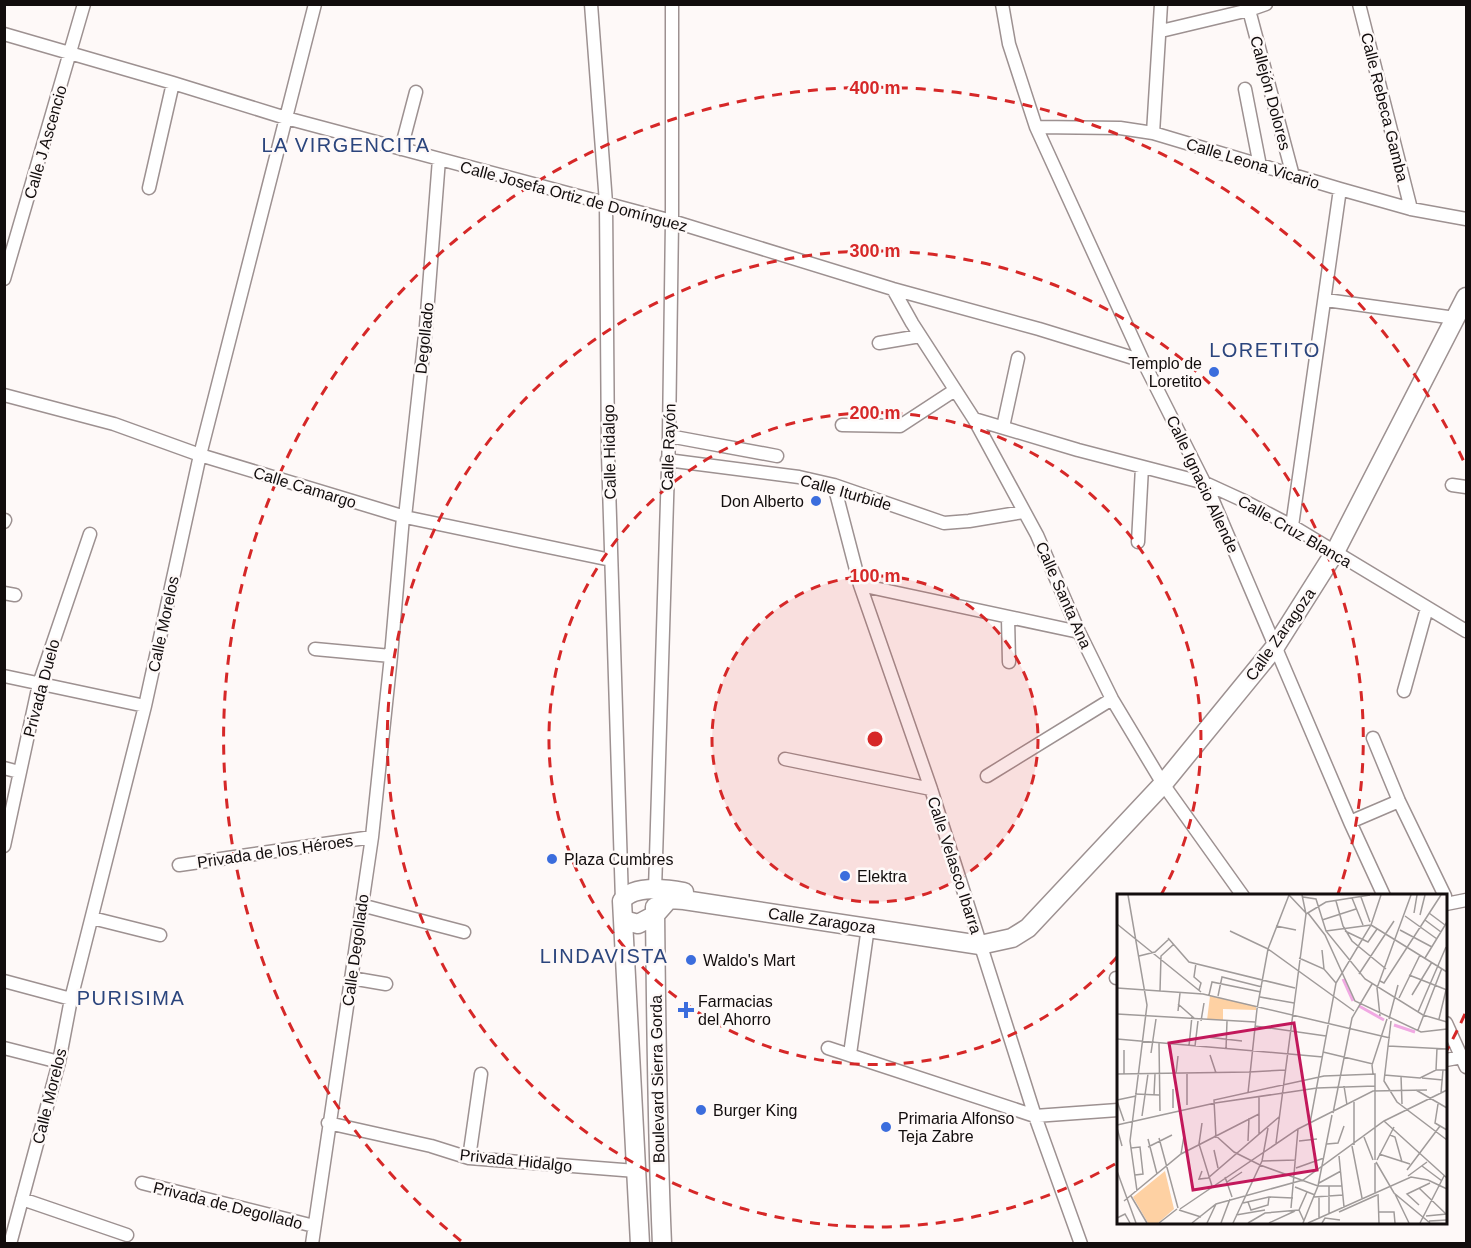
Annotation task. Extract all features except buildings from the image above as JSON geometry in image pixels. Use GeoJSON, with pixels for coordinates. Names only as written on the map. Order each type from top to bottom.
{"type":"FeatureCollection","features":[{"type":"Feature","properties":{"kind":"street","name":"Calle J Ascencio"},"geometry":{"type":"LineString","coordinates":[[4,279],[84,4]]}},
{"type":"Feature","properties":{"kind":"street","name":"Calle Morelos"},"geometry":{"type":"LineString","coordinates":[[10,1244],[59,1062],[71,999],[145,706],[200,455],[315,4]]}},
{"type":"Feature","properties":{"kind":"street","name":"Calle Hidalgo"},"geometry":{"type":"LineString","coordinates":[[591,4],[606,202],[611,560],[622,908]]}},
{"type":"Feature","properties":{"kind":"street","name":"Calle Rayón"},"geometry":{"type":"LineString","coordinates":[[655,890],[669,436],[672,4]]}},
{"type":"Feature","properties":{"kind":"street","name":"Calle Ignacio Allende"},"geometry":{"type":"LineString","coordinates":[[1002,4],[1009,44],[1036,127],[1143,361],[1205,483],[1383,894]]}},
{"type":"Feature","properties":{"kind":"street"},"geometry":{"type":"LineString","coordinates":[[1153,133],[1161,4]]}},
{"type":"Feature","properties":{"kind":"street"},"geometry":{"type":"LineString","coordinates":[[1161,31],[1266,4]]}},
{"type":"Feature","properties":{"kind":"street","name":"Calle Rebeca Gamba"},"geometry":{"type":"LineString","coordinates":[[1359,4],[1411,209]]}},
{"type":"Feature","properties":{"kind":"street","name":"Callejón Dolores"},"geometry":{"type":"LineString","coordinates":[[1249,10],[1293,176]]}},
{"type":"Feature","properties":{"kind":"street","name":"Calle Josefa Ortiz de Domínguez"},"geometry":{"type":"LineString","coordinates":[[4,34],[173,82],[286,118],[606,202],[893,289],[1039,329],[1143,361]]}},
{"type":"Feature","properties":{"kind":"street"},"geometry":{"type":"LineString","coordinates":[[149,188],[173,82]]}},
{"type":"Feature","properties":{"kind":"street"},"geometry":{"type":"LineString","coordinates":[[1245,89],[1260,166]]}},
{"type":"Feature","properties":{"kind":"street"},"geometry":{"type":"LineString","coordinates":[[401,149],[416,92]]}},
{"type":"Feature","properties":{"kind":"street","name":"Calle Leona Vicario"},"geometry":{"type":"LineString","coordinates":[[1036,127],[1120,128],[1153,133],[1411,209],[1467,219]]}},
{"type":"Feature","properties":{"kind":"street","name":"Degollado"},"geometry":{"type":"LineString","coordinates":[[391,656],[426,326],[439,159]]}},
{"type":"Feature","properties":{"kind":"street"},"geometry":{"type":"LineString","coordinates":[[1292,526],[1340,189]]}},
{"type":"Feature","properties":{"kind":"street","name":"Calle Santa Ana"},"geometry":{"type":"LineString","coordinates":[[893,289],[920,336],[974,418],[1037,535],[1079,632],[1112,699],[1163,784],[1242,894]]}},
{"type":"Feature","properties":{"kind":"street","name":"Calle Zaragoza"},"geometry":{"type":"LineString","coordinates":[[655,915],[669,899],[868,927],[985,940],[1012,938],[1028,928],[1163,784],[1275,647],[1335,552],[1467,297]]}},
{"type":"Feature","properties":{"kind":"street"},"geometry":{"type":"LineString","coordinates":[[1326,300],[1455,318]]}},
{"type":"Feature","properties":{"kind":"street"},"geometry":{"type":"LineString","coordinates":[[879,343],[920,336]]}},
{"type":"Feature","properties":{"kind":"street"},"geometry":{"type":"LineString","coordinates":[[1003,427],[1018,358]]}},
{"type":"Feature","properties":{"kind":"street"},"geometry":{"type":"LineString","coordinates":[[842,425],[900,426],[955,390]]}},
{"type":"Feature","properties":{"kind":"street","name":"Calle Camargo"},"geometry":{"type":"LineString","coordinates":[[4,396],[114,424],[200,455],[404,517],[611,560]]}},
{"type":"Feature","properties":{"kind":"street","name":"Calle Cruz Blanca"},"geometry":{"type":"LineString","coordinates":[[974,418],[1205,483],[1292,526],[1427,608],[1466,628]]}},
{"type":"Feature","properties":{"kind":"street"},"geometry":{"type":"LineString","coordinates":[[669,436],[777,456]]}},
{"type":"Feature","properties":{"kind":"street","name":"Calle Iturbide"},"geometry":{"type":"LineString","coordinates":[[668,460],[799,477],[834,485],[944,523],[1023,512]]}},
{"type":"Feature","properties":{"kind":"street"},"geometry":{"type":"LineString","coordinates":[[1138,542],[1142,467]]}},
{"type":"Feature","properties":{"kind":"street","name":"Calle Velasco Ibarra"},"geometry":{"type":"LineString","coordinates":[[834,485],[860,585],[985,940],[1035,1116],[1081,1244]]}},
{"type":"Feature","properties":{"kind":"street"},"geometry":{"type":"LineString","coordinates":[[1452,485],[1467,487]]}},
{"type":"Feature","properties":{"kind":"street","name":"Privada Duelo"},"geometry":{"type":"LineString","coordinates":[[4,846],[39,684],[90,534]]}},
{"type":"Feature","properties":{"kind":"street"},"geometry":{"type":"LineString","coordinates":[[860,585],[1079,632]]}},
{"type":"Feature","properties":{"kind":"street"},"geometry":{"type":"LineString","coordinates":[[1404,691],[1427,608]]}},
{"type":"Feature","properties":{"kind":"street"},"geometry":{"type":"LineString","coordinates":[[1008,618],[1009,662]]}},
{"type":"Feature","properties":{"kind":"street"},"geometry":{"type":"LineString","coordinates":[[315,649],[391,656]]}},
{"type":"Feature","properties":{"kind":"street","name":"Calle Degollado"},"geometry":{"type":"LineString","coordinates":[[312,1244],[328,1123],[372,837],[391,656]]}},
{"type":"Feature","properties":{"kind":"street"},"geometry":{"type":"LineString","coordinates":[[4,676],[145,706]]}},
{"type":"Feature","properties":{"kind":"street"},"geometry":{"type":"LineString","coordinates":[[987,776],[1112,699]]}},
{"type":"Feature","properties":{"kind":"street"},"geometry":{"type":"LineString","coordinates":[[1373,738],[1399,801],[1443,894]]}},
{"type":"Feature","properties":{"kind":"street"},"geometry":{"type":"LineString","coordinates":[[785,759],[931,789]]}},
{"type":"Feature","properties":{"kind":"street"},"geometry":{"type":"LineString","coordinates":[[4,768],[19,772]]}},
{"type":"Feature","properties":{"kind":"street"},"geometry":{"type":"LineString","coordinates":[[1350,822],[1399,801]]}},
{"type":"Feature","properties":{"kind":"street","name":"Privada de los Héroes"},"geometry":{"type":"LineString","coordinates":[[178,865],[372,837]]}},
{"type":"Feature","properties":{"kind":"street","name":"Calle Zaragoza"},"geometry":{"type":"LineString","coordinates":[[655,890],[666,889],[985,940]]}},
{"type":"Feature","properties":{"kind":"street"},"geometry":{"type":"LineString","coordinates":[[655,890],[632,892],[622,908],[627,921],[638,924],[655,915]]}},
{"type":"Feature","properties":{"kind":"street","name":"Boulevard Sierra Gorda"},"geometry":{"type":"LineString","coordinates":[[655,890],[659,1094],[657,1132],[662,1244]]}},
{"type":"Feature","properties":{"kind":"street"},"geometry":{"type":"LineString","coordinates":[[1447,900],[1467,900]]}},
{"type":"Feature","properties":{"kind":"street"},"geometry":{"type":"LineString","coordinates":[[361,904],[464,932]]}},
{"type":"Feature","properties":{"kind":"street","name":"Boulevard Sierra Gorda"},"geometry":{"type":"LineString","coordinates":[[622,908],[640,1244]]}},
{"type":"Feature","properties":{"kind":"street"},"geometry":{"type":"LineString","coordinates":[[92,918],[160,935]]}},
{"type":"Feature","properties":{"kind":"street"},"geometry":{"type":"LineString","coordinates":[[850,1054],[868,927]]}},
{"type":"Feature","properties":{"kind":"street"},"geometry":{"type":"LineString","coordinates":[[626,953],[655,952]]}},
{"type":"Feature","properties":{"kind":"street"},"geometry":{"type":"LineString","coordinates":[[351,978],[386,984]]}},
{"type":"Feature","properties":{"kind":"street"},"geometry":{"type":"LineString","coordinates":[[4,981],[71,999]]}},
{"type":"Feature","properties":{"kind":"street"},"geometry":{"type":"LineString","coordinates":[[1447,1025],[1464,1062]]}},
{"type":"Feature","properties":{"kind":"street"},"geometry":{"type":"LineString","coordinates":[[4,1048],[59,1062]]}},
{"type":"Feature","properties":{"kind":"street"},"geometry":{"type":"LineString","coordinates":[[828,1048],[1035,1116],[1117,1110]]}},
{"type":"Feature","properties":{"kind":"street"},"geometry":{"type":"LineString","coordinates":[[1447,1060],[1464,1062]]}},
{"type":"Feature","properties":{"kind":"street"},"geometry":{"type":"LineString","coordinates":[[469,1158],[481,1074]]}},
{"type":"Feature","properties":{"kind":"street","name":"Privada Hidalgo"},"geometry":{"type":"LineString","coordinates":[[328,1123],[431,1146],[469,1158],[636,1171]]}},
{"type":"Feature","properties":{"kind":"street"},"geometry":{"type":"LineString","coordinates":[[635,1134],[657,1132]]}},
{"type":"Feature","properties":{"kind":"street","name":"Privada de Degollado"},"geometry":{"type":"LineString","coordinates":[[142,1183],[314,1226]]}},
{"type":"Feature","properties":{"kind":"street"},"geometry":{"type":"LineString","coordinates":[[22,1199],[127,1235]]}},
{"type":"Feature","properties":{"kind":"place","name":"Templo de Loretito"},"geometry":{"type":"Point","coordinates":[1214,372]}},
{"type":"Feature","properties":{"kind":"place","name":"Don Alberto"},"geometry":{"type":"Point","coordinates":[816,501]}},
{"type":"Feature","properties":{"kind":"place","name":"Plaza Cumbres"},"geometry":{"type":"Point","coordinates":[552,859]}},
{"type":"Feature","properties":{"kind":"place","name":"Elektra"},"geometry":{"type":"Point","coordinates":[845,876]}},
{"type":"Feature","properties":{"kind":"place","name":"Waldo's Mart"},"geometry":{"type":"Point","coordinates":[691,960]}},
{"type":"Feature","properties":{"kind":"place","name":"Farmacias del Ahorro"},"geometry":{"type":"Point","coordinates":[686,1010]}},
{"type":"Feature","properties":{"kind":"place","name":"Burger King"},"geometry":{"type":"Point","coordinates":[701,1110]}},
{"type":"Feature","properties":{"kind":"place","name":"Primaria Alfonso Teja Zabre"},"geometry":{"type":"Point","coordinates":[886,1127]}},
{"type":"Feature","properties":{"kind":"district","name":"LA VIRGENCITA"},"geometry":{"type":"Point","coordinates":[346,145]}},
{"type":"Feature","properties":{"kind":"district","name":"LORETITO"},"geometry":{"type":"Point","coordinates":[1265,350]}},
{"type":"Feature","properties":{"kind":"district","name":"LINDAVISTA"},"geometry":{"type":"Point","coordinates":[604,956]}},
{"type":"Feature","properties":{"kind":"district","name":"PURISIMA"},"geometry":{"type":"Point","coordinates":[131,998]}}]}
